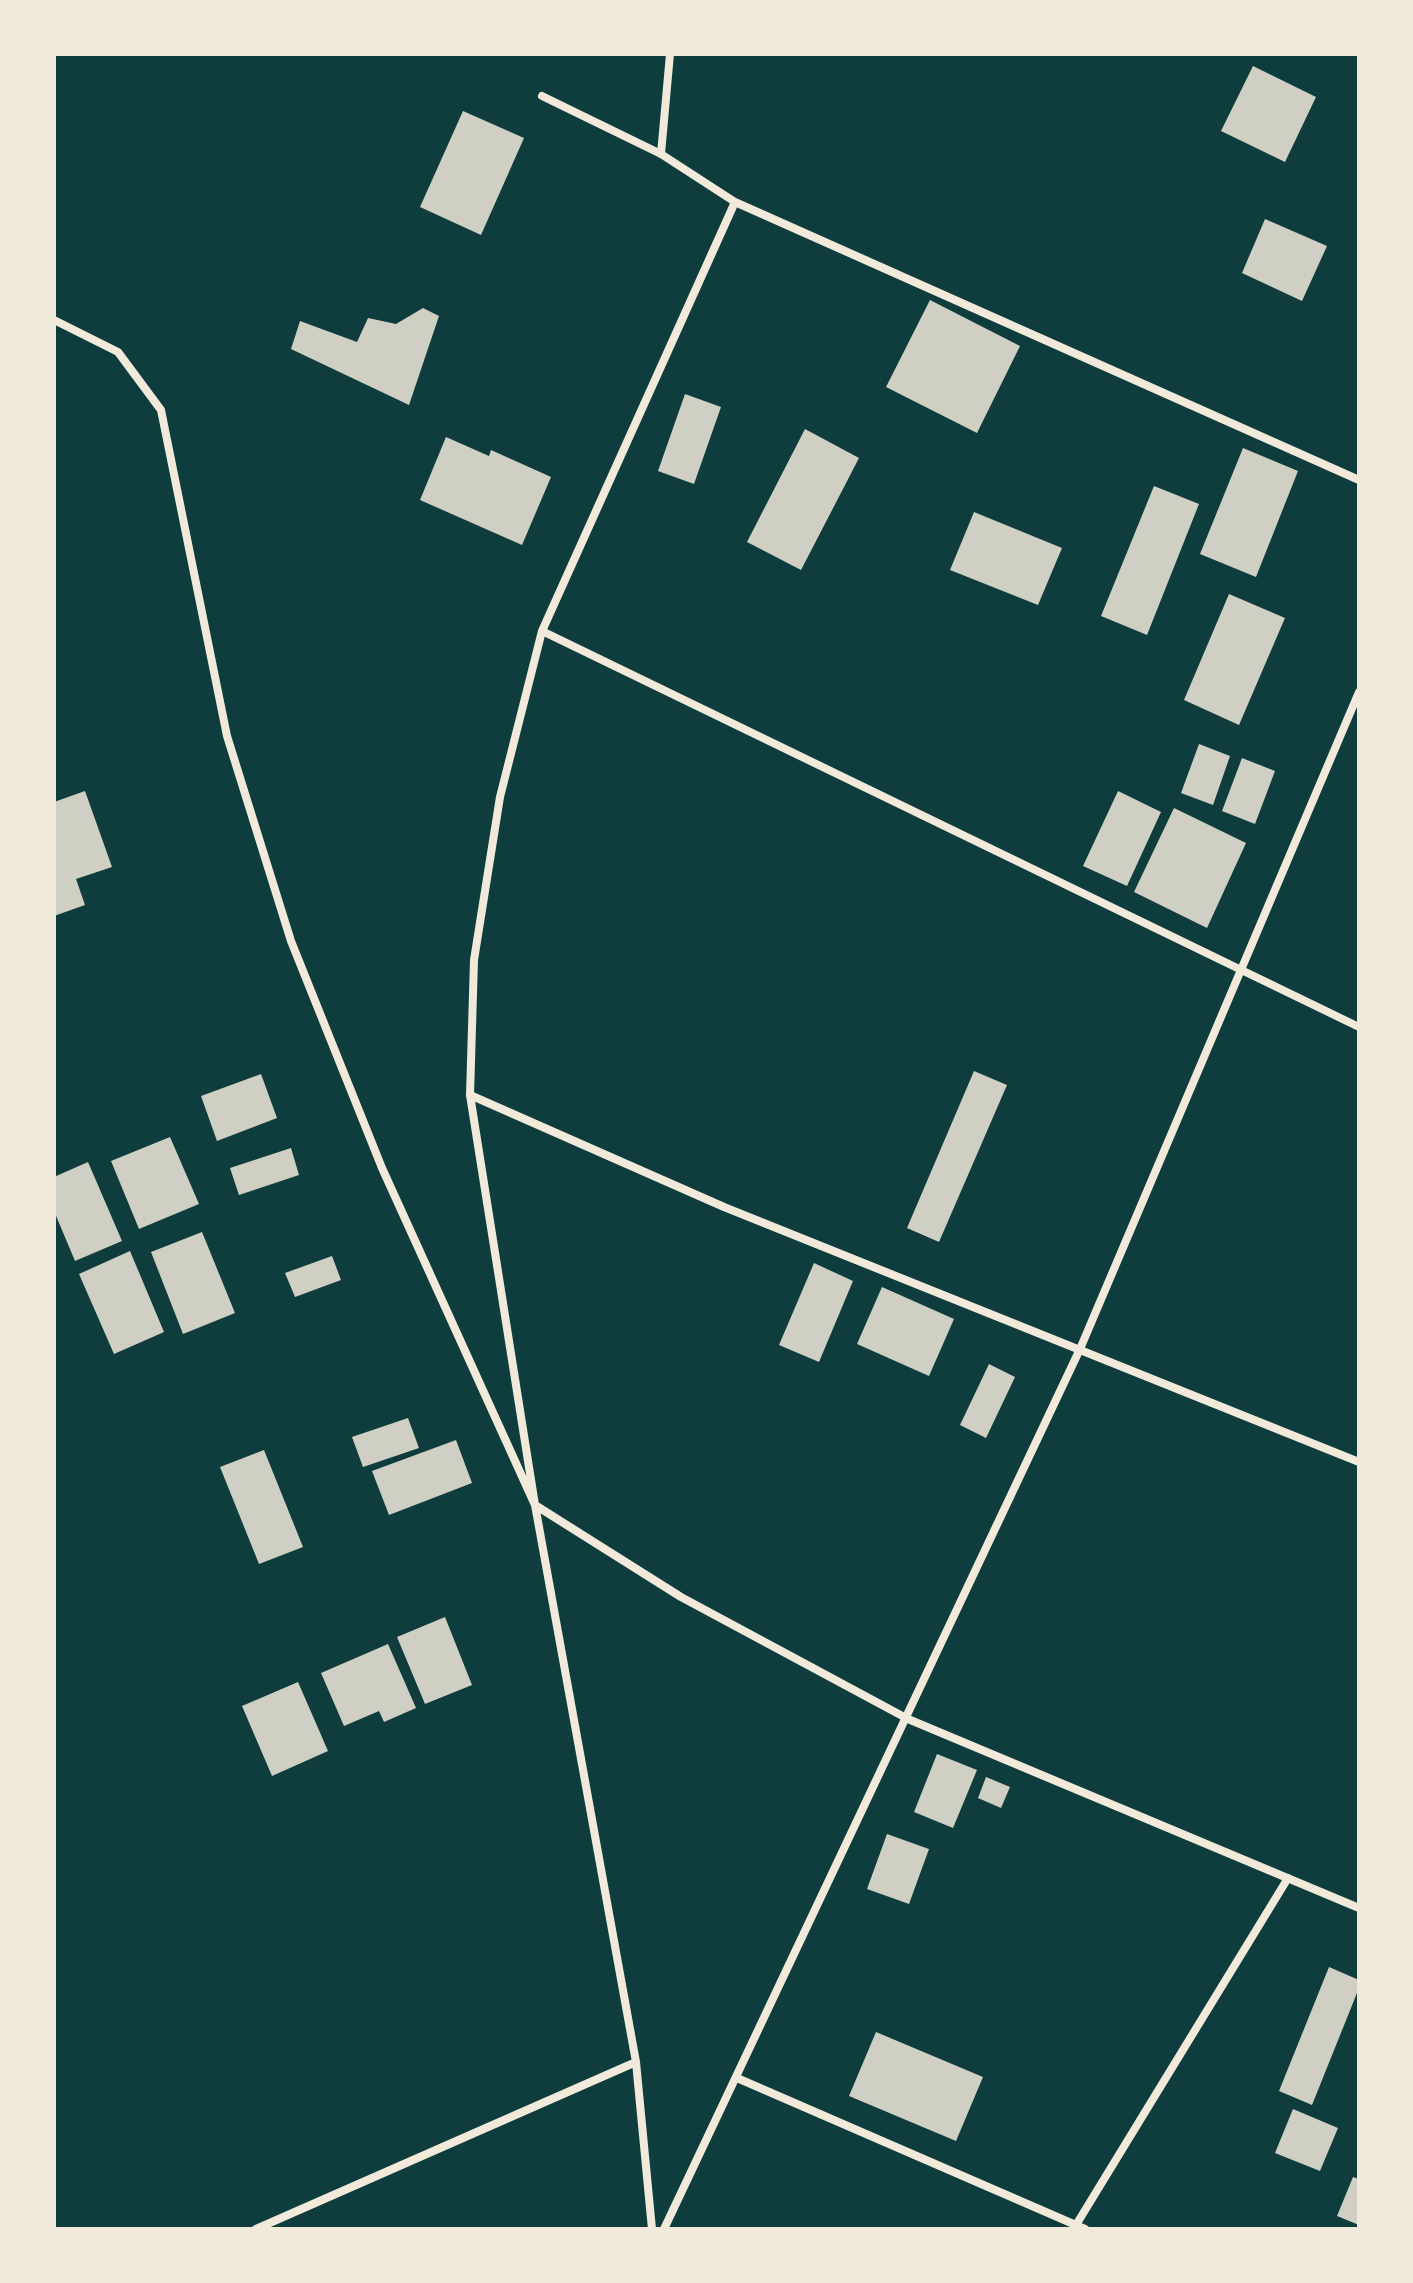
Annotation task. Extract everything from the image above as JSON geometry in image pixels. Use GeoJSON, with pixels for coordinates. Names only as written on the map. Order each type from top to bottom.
{"type":"FeatureCollection","features":[{"type":"Feature","properties":{"kind":"street"},"geometry":{"type":"LineString","coordinates":[[661,154],[670,54]]}},
{"type":"Feature","properties":{"kind":"street"},"geometry":{"type":"LineString","coordinates":[[542,96],[661,154],[735,202],[1359,480]]}},
{"type":"Feature","properties":{"kind":"street"},"geometry":{"type":"LineString","coordinates":[[652,2229],[636,2062],[535,1505],[470,1095],[474,960],[500,797],[542,631],[735,202]]}},
{"type":"Feature","properties":{"kind":"street"},"geometry":{"type":"LineString","coordinates":[[54,320],[118,352],[161,410],[227,736],[291,941],[382,1168],[535,1505],[681,1597],[908,1719],[1359,1908]]}},
{"type":"Feature","properties":{"kind":"street"},"geometry":{"type":"LineString","coordinates":[[542,631],[1359,1027]]}},
{"type":"Feature","properties":{"kind":"street"},"geometry":{"type":"LineString","coordinates":[[664,2229],[908,1719],[1080,1349],[1359,692]]}},
{"type":"Feature","properties":{"kind":"street"},"geometry":{"type":"LineString","coordinates":[[470,1095],[724,1207],[1359,1462]]}},
{"type":"Feature","properties":{"kind":"street"},"geometry":{"type":"LineString","coordinates":[[737,2078],[1081,2227],[1288,1878]]}},
{"type":"Feature","properties":{"kind":"street"},"geometry":{"type":"LineString","coordinates":[[256,2229],[636,2062]]}},
{"type":"Feature","properties":{"kind":"building"},"geometry":{"type":"Polygon","coordinates":[[[1253,66],[1316,97],[1285,162],[1221,131],[1253,66]]]}},
{"type":"Feature","properties":{"kind":"building"},"geometry":{"type":"Polygon","coordinates":[[[463,111],[524,138],[481,235],[420,207],[463,111]]]}},
{"type":"Feature","properties":{"kind":"building"},"geometry":{"type":"Polygon","coordinates":[[[1265,219],[1327,246],[1302,301],[1242,273],[1265,219]]]}},
{"type":"Feature","properties":{"kind":"building"},"geometry":{"type":"Polygon","coordinates":[[[930,300],[1020,346],[977,433],[886,387],[930,300]]]}},
{"type":"Feature","properties":{"kind":"building"},"geometry":{"type":"Polygon","coordinates":[[[423,308],[439,316],[409,405],[291,349],[300,321],[357,342],[368,318],[396,324],[423,308]]]}},
{"type":"Feature","properties":{"kind":"building"},"geometry":{"type":"Polygon","coordinates":[[[685,394],[721,407],[694,484],[658,471],[685,394]]]}},
{"type":"Feature","properties":{"kind":"building"},"geometry":{"type":"Polygon","coordinates":[[[805,429],[859,458],[801,570],[747,542],[805,429]]]}},
{"type":"Feature","properties":{"kind":"building"},"geometry":{"type":"Polygon","coordinates":[[[446,437],[489,456],[491,450],[551,477],[522,545],[420,500],[446,437]]]}},
{"type":"Feature","properties":{"kind":"building"},"geometry":{"type":"Polygon","coordinates":[[[1243,448],[1298,471],[1256,577],[1200,554],[1243,448]]]}},
{"type":"Feature","properties":{"kind":"building"},"geometry":{"type":"Polygon","coordinates":[[[1154,486],[1199,504],[1147,635],[1101,616],[1154,486]]]}},
{"type":"Feature","properties":{"kind":"building"},"geometry":{"type":"Polygon","coordinates":[[[974,512],[1062,548],[1038,605],[950,570],[974,512]]]}},
{"type":"Feature","properties":{"kind":"building"},"geometry":{"type":"Polygon","coordinates":[[[1229,594],[1285,618],[1239,725],[1184,700],[1229,594]]]}},
{"type":"Feature","properties":{"kind":"building"},"geometry":{"type":"Polygon","coordinates":[[[1199,744],[1230,756],[1213,805],[1181,793],[1199,744]]]}},
{"type":"Feature","properties":{"kind":"building"},"geometry":{"type":"Polygon","coordinates":[[[1242,758],[1275,771],[1255,824],[1222,811],[1242,758]]]}},
{"type":"Feature","properties":{"kind":"building"},"geometry":{"type":"Polygon","coordinates":[[[85,791],[112,867],[76,879],[85,905],[54,916],[54,802],[85,791]]]}},
{"type":"Feature","properties":{"kind":"building"},"geometry":{"type":"Polygon","coordinates":[[[1118,791],[1161,812],[1127,886],[1083,866],[1118,791]]]}},
{"type":"Feature","properties":{"kind":"building"},"geometry":{"type":"Polygon","coordinates":[[[1174,808],[1246,843],[1207,928],[1134,892],[1174,808]]]}},
{"type":"Feature","properties":{"kind":"building"},"geometry":{"type":"Polygon","coordinates":[[[974,1071],[1007,1085],[939,1242],[907,1228],[974,1071]]]}},
{"type":"Feature","properties":{"kind":"building"},"geometry":{"type":"Polygon","coordinates":[[[261,1074],[277,1118],[217,1141],[201,1096],[261,1074]]]}},
{"type":"Feature","properties":{"kind":"building"},"geometry":{"type":"Polygon","coordinates":[[[170,1137],[199,1204],[139,1229],[111,1161],[170,1137]]]}},
{"type":"Feature","properties":{"kind":"building"},"geometry":{"type":"Polygon","coordinates":[[[291,1148],[299,1175],[239,1195],[230,1168],[291,1148]]]}},
{"type":"Feature","properties":{"kind":"building"},"geometry":{"type":"Polygon","coordinates":[[[88,1162],[122,1241],[75,1261],[54,1211],[54,1177],[88,1162]]]}},
{"type":"Feature","properties":{"kind":"building"},"geometry":{"type":"Polygon","coordinates":[[[202,1232],[235,1313],[183,1334],[151,1252],[202,1232]]]}},
{"type":"Feature","properties":{"kind":"building"},"geometry":{"type":"Polygon","coordinates":[[[130,1251],[164,1332],[114,1354],[79,1274],[130,1251]]]}},
{"type":"Feature","properties":{"kind":"building"},"geometry":{"type":"Polygon","coordinates":[[[332,1256],[341,1280],[295,1297],[285,1273],[332,1256]]]}},
{"type":"Feature","properties":{"kind":"building"},"geometry":{"type":"Polygon","coordinates":[[[814,1263],[853,1281],[819,1362],[779,1345],[814,1263]]]}},
{"type":"Feature","properties":{"kind":"building"},"geometry":{"type":"Polygon","coordinates":[[[882,1287],[954,1319],[929,1376],[857,1344],[882,1287]]]}},
{"type":"Feature","properties":{"kind":"building"},"geometry":{"type":"Polygon","coordinates":[[[989,1364],[1015,1377],[986,1438],[960,1425],[989,1364]]]}},
{"type":"Feature","properties":{"kind":"building"},"geometry":{"type":"Polygon","coordinates":[[[408,1418],[419,1448],[363,1467],[352,1437],[408,1418]]]}},
{"type":"Feature","properties":{"kind":"building"},"geometry":{"type":"Polygon","coordinates":[[[456,1440],[472,1483],[389,1515],[372,1471],[456,1440]]]}},
{"type":"Feature","properties":{"kind":"building"},"geometry":{"type":"Polygon","coordinates":[[[264,1450],[303,1547],[259,1564],[220,1467],[264,1450]]]}},
{"type":"Feature","properties":{"kind":"building"},"geometry":{"type":"Polygon","coordinates":[[[445,1617],[472,1685],[425,1704],[397,1637],[445,1617]]]}},
{"type":"Feature","properties":{"kind":"building"},"geometry":{"type":"Polygon","coordinates":[[[388,1644],[416,1708],[384,1722],[379,1711],[344,1726],[321,1673],[388,1644]]]}},
{"type":"Feature","properties":{"kind":"building"},"geometry":{"type":"Polygon","coordinates":[[[298,1682],[328,1751],[272,1776],[242,1706],[298,1682]]]}},
{"type":"Feature","properties":{"kind":"building"},"geometry":{"type":"Polygon","coordinates":[[[937,1754],[977,1770],[953,1828],[914,1812],[937,1754]]]}},
{"type":"Feature","properties":{"kind":"building"},"geometry":{"type":"Polygon","coordinates":[[[986,1777],[1010,1787],[1001,1808],[978,1798],[986,1777]]]}},
{"type":"Feature","properties":{"kind":"building"},"geometry":{"type":"Polygon","coordinates":[[[887,1834],[929,1849],[909,1904],[867,1889],[887,1834]]]}},
{"type":"Feature","properties":{"kind":"building"},"geometry":{"type":"Polygon","coordinates":[[[1329,1967],[1359,1980],[1359,1988],[1312,2105],[1279,2091],[1329,1967]]]}},
{"type":"Feature","properties":{"kind":"building"},"geometry":{"type":"Polygon","coordinates":[[[876,2032],[983,2077],[956,2141],[849,2096],[876,2032]]]}},
{"type":"Feature","properties":{"kind":"building"},"geometry":{"type":"Polygon","coordinates":[[[1293,2109],[1338,2128],[1320,2171],[1275,2153],[1293,2109]]]}},
{"type":"Feature","properties":{"kind":"building"},"geometry":{"type":"Polygon","coordinates":[[[1353,2177],[1359,2179],[1359,2225],[1337,2216],[1353,2177]]]}}]}
